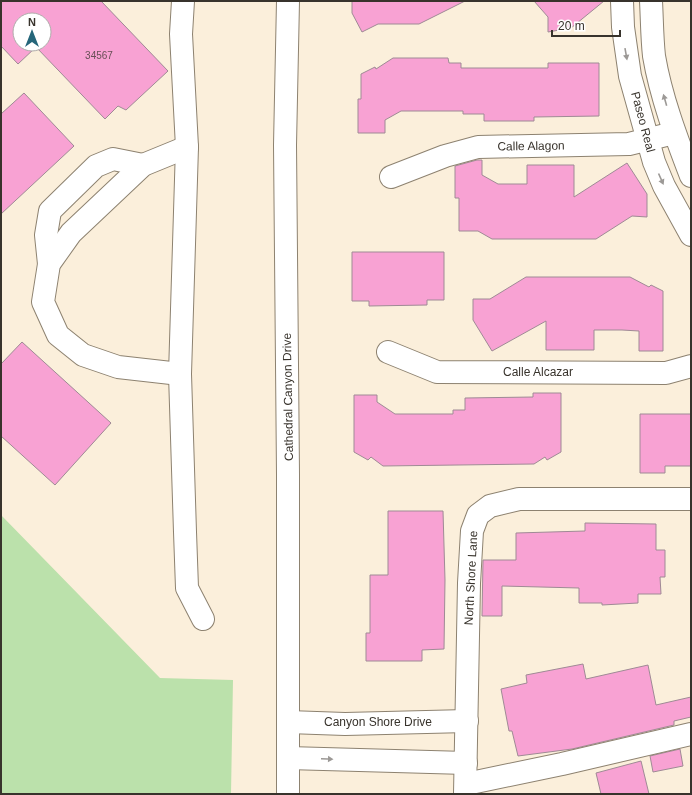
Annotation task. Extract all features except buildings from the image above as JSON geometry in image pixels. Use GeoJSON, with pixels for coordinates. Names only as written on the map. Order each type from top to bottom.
{"type":"FeatureCollection","features":[{"type":"Feature","properties":{"kind":"street"},"geometry":{"type":"LineString","coordinates":[[184,1],[181,34],[187,147],[180,374],[187,588],[203,619]]}},
{"type":"Feature","properties":{"kind":"street","name":"Cathedral Canyon Drive"},"geometry":{"type":"LineString","coordinates":[[288,1],[285,146],[288,474],[288,794]]}},
{"type":"Feature","properties":{"kind":"street","name":"Paseo Real"},"geometry":{"type":"LineString","coordinates":[[622,1],[626,51],[637,103],[647,139],[654,162],[664,186],[691,233]]}},
{"type":"Feature","properties":{"kind":"street"},"geometry":{"type":"LineString","coordinates":[[651,1],[654,54],[658,77],[674,133],[691,176]]}},
{"type":"Feature","properties":{"kind":"street","name":"Calle Alagon"},"geometry":{"type":"LineString","coordinates":[[391,177],[445,156],[478,147],[629,144],[674,133]]}},
{"type":"Feature","properties":{"kind":"street"},"geometry":{"type":"LineString","coordinates":[[49,264],[71,233],[142,165],[187,147]]}},
{"type":"Feature","properties":{"kind":"street"},"geometry":{"type":"LineString","coordinates":[[142,165],[113,160],[96,166],[50,210],[46,235],[49,264],[43,302],[58,335],[84,355],[118,367],[180,374]]}},
{"type":"Feature","properties":{"kind":"street","name":"Calle Alcazar"},"geometry":{"type":"LineString","coordinates":[[388,352],[437,372],[666,373],[691,366]]}},
{"type":"Feature","properties":{"kind":"street","name":"North Shore Lane"},"geometry":{"type":"LineString","coordinates":[[466,780],[469,583],[472,531],[478,515],[490,506],[519,500],[691,500]]}},
{"type":"Feature","properties":{"kind":"street","name":"Canyon Shore Drive"},"geometry":{"type":"LineString","coordinates":[[288,722],[345,724],[467,721]]}},
{"type":"Feature","properties":{"kind":"street"},"geometry":{"type":"LineString","coordinates":[[288,758],[466,780],[562,764],[691,734]]}},
{"type":"Feature","properties":{"kind":"green space"},"geometry":{"type":"Polygon","coordinates":[[[1,515],[160,678],[233,680],[231,794],[1,794],[1,515]]]}}]}
